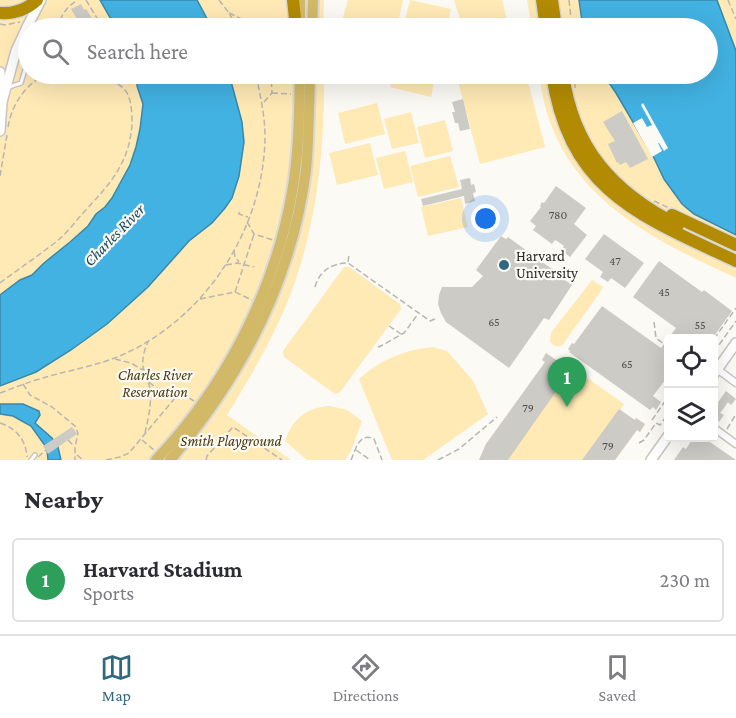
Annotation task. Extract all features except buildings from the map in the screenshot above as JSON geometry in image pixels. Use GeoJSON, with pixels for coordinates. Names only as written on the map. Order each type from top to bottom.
{"type":"FeatureCollection","features":[{"type":"Feature","properties":{"kind":"highway"},"geometry":{"type":"LineString","coordinates":[[0,13],[19,12],[39,0]]}},
{"type":"Feature","properties":{"kind":"highway"},"geometry":{"type":"LineString","coordinates":[[292,0],[296,18]]}},
{"type":"Feature","properties":{"kind":"highway"},"geometry":{"type":"LineString","coordinates":[[542,0],[544,18]]}},
{"type":"Feature","properties":{"kind":"highway"},"geometry":{"type":"LineString","coordinates":[[552,0],[555,18]]}},
{"type":"Feature","properties":{"kind":"highway"},"geometry":{"type":"LineString","coordinates":[[554,84],[564,123],[584,161],[597,178],[617,197],[683,243],[736,269]]}},
{"type":"Feature","properties":{"kind":"highway"},"geometry":{"type":"LineString","coordinates":[[564,84],[571,114],[585,145],[605,172],[671,222],[736,253]]}},
{"type":"Feature","properties":{"kind":"highway"},"geometry":{"type":"LineString","coordinates":[[642,198],[736,245]]}},
{"type":"Feature","properties":{"kind":"highway"},"geometry":{"type":"LineString","coordinates":[[657,224],[736,261]]}},
{"type":"Feature","properties":{"kind":"main road"},"geometry":{"type":"LineString","coordinates":[[31,18],[39,0]]}},
{"type":"Feature","properties":{"kind":"main road"},"geometry":{"type":"LineString","coordinates":[[299,18],[300,0]]}},
{"type":"Feature","properties":{"kind":"main road"},"geometry":{"type":"LineString","coordinates":[[312,18],[313,0]]}},
{"type":"Feature","properties":{"kind":"main road"},"geometry":{"type":"LineString","coordinates":[[536,0],[542,18]]}},
{"type":"Feature","properties":{"kind":"main road"},"geometry":{"type":"LineString","coordinates":[[3,88],[18,47]]}},
{"type":"Feature","properties":{"kind":"main road"},"geometry":{"type":"LineString","coordinates":[[0,72],[3,88],[0,131]]}},
{"type":"Feature","properties":{"kind":"main road"},"geometry":{"type":"LineString","coordinates":[[170,460],[206,415],[229,372],[271,273],[283,232],[296,166],[300,84]]}},
{"type":"Feature","properties":{"kind":"main road"},"geometry":{"type":"LineString","coordinates":[[155,455],[182,430],[229,372],[256,334],[269,305],[281,275],[301,200],[306,161],[310,84]]}},
{"type":"Feature","properties":{"kind":"main road"},"geometry":{"type":"LineString","coordinates":[[718,368],[736,343]]}},
{"type":"Feature","properties":{"kind":"main road"},"geometry":{"type":"LineString","coordinates":[[651,460],[664,442]]}},
{"type":"Feature","properties":{"kind":"street"},"geometry":{"type":"LineString","coordinates":[[718,374],[736,383]]}},
{"type":"Feature","properties":{"kind":"street"},"geometry":{"type":"LineString","coordinates":[[718,431],[736,444]]}},
{"type":"Feature","properties":{"kind":"lane"},"geometry":{"type":"LineString","coordinates":[[3,88],[18,84]]}},
{"type":"Feature","properties":{"kind":"lane"},"geometry":{"type":"LineString","coordinates":[[29,460],[37,456]]}},
{"type":"Feature","properties":{"kind":"path"},"geometry":{"type":"LineString","coordinates":[[61,18],[71,4],[78,0]]}},
{"type":"Feature","properties":{"kind":"path"},"geometry":{"type":"LineString","coordinates":[[86,0],[97,18]]}},
{"type":"Feature","properties":{"kind":"path"},"geometry":{"type":"LineString","coordinates":[[219,0],[231,18]]}},
{"type":"Feature","properties":{"kind":"path"},"geometry":{"type":"LineString","coordinates":[[569,0],[571,18]]}},
{"type":"Feature","properties":{"kind":"path"},"geometry":{"type":"LineString","coordinates":[[728,0],[736,18]]}},
{"type":"Feature","properties":{"kind":"path"},"geometry":{"type":"LineString","coordinates":[[229,14],[238,18]]}},
{"type":"Feature","properties":{"kind":"path"},"geometry":{"type":"LineString","coordinates":[[0,24],[18,22]]}},
{"type":"Feature","properties":{"kind":"path"},"geometry":{"type":"LineString","coordinates":[[0,176],[9,121],[14,108],[31,84]]}},
{"type":"Feature","properties":{"kind":"path"},"geometry":{"type":"LineString","coordinates":[[0,283],[61,238],[110,184],[124,159],[132,128],[129,97],[117,84]]}},
{"type":"Feature","properties":{"kind":"path"},"geometry":{"type":"LineString","coordinates":[[0,393],[127,353],[174,323],[199,299],[226,265],[247,222],[256,196],[264,152],[265,127],[258,84]]}},
{"type":"Feature","properties":{"kind":"path"},"geometry":{"type":"LineString","coordinates":[[263,104],[272,93],[272,84]]}},
{"type":"Feature","properties":{"kind":"path"},"geometry":{"type":"LineString","coordinates":[[272,93],[292,94]]}},
{"type":"Feature","properties":{"kind":"path"},"geometry":{"type":"LineString","coordinates":[[642,198],[676,211]]}},
{"type":"Feature","properties":{"kind":"path"},"geometry":{"type":"LineString","coordinates":[[239,212],[249,217]]}},
{"type":"Feature","properties":{"kind":"path"},"geometry":{"type":"LineString","coordinates":[[247,222],[254,234],[273,241]]}},
{"type":"Feature","properties":{"kind":"path"},"geometry":{"type":"LineString","coordinates":[[235,292],[254,234]]}},
{"type":"Feature","properties":{"kind":"path"},"geometry":{"type":"LineString","coordinates":[[234,250],[235,257],[240,263]]}},
{"type":"Feature","properties":{"kind":"path"},"geometry":{"type":"LineString","coordinates":[[348,263],[349,254]]}},
{"type":"Feature","properties":{"kind":"path"},"geometry":{"type":"LineString","coordinates":[[226,265],[240,263],[254,267]]}},
{"type":"Feature","properties":{"kind":"path"},"geometry":{"type":"LineString","coordinates":[[315,287],[318,277],[328,268],[340,263],[348,263],[430,321],[435,319]]}},
{"type":"Feature","properties":{"kind":"path"},"geometry":{"type":"LineString","coordinates":[[199,299],[235,292],[252,300]]}},
{"type":"Feature","properties":{"kind":"path"},"geometry":{"type":"LineString","coordinates":[[718,334],[736,308]]}},
{"type":"Feature","properties":{"kind":"path"},"geometry":{"type":"LineString","coordinates":[[378,346],[401,334],[419,313]]}},
{"type":"Feature","properties":{"kind":"path"},"geometry":{"type":"LineString","coordinates":[[718,346],[736,321]]}},
{"type":"Feature","properties":{"kind":"path"},"geometry":{"type":"LineString","coordinates":[[654,322],[656,338],[664,344]]}},
{"type":"Feature","properties":{"kind":"path"},"geometry":{"type":"LineString","coordinates":[[389,326],[401,334]]}},
{"type":"Feature","properties":{"kind":"path"},"geometry":{"type":"LineString","coordinates":[[143,437],[150,410],[149,382],[144,371],[144,353],[149,340]]}},
{"type":"Feature","properties":{"kind":"path"},"geometry":{"type":"LineString","coordinates":[[112,359],[131,363],[144,371]]}},
{"type":"Feature","properties":{"kind":"path"},"geometry":{"type":"LineString","coordinates":[[149,382],[156,388],[180,393],[194,401]]}},
{"type":"Feature","properties":{"kind":"path"},"geometry":{"type":"LineString","coordinates":[[23,384],[30,395],[52,407],[75,426],[78,432],[75,460]]}},
{"type":"Feature","properties":{"kind":"path"},"geometry":{"type":"LineString","coordinates":[[106,460],[128,454],[180,393]]}},
{"type":"Feature","properties":{"kind":"path"},"geometry":{"type":"LineString","coordinates":[[652,420],[664,404]]}},
{"type":"Feature","properties":{"kind":"path"},"geometry":{"type":"LineString","coordinates":[[723,435],[736,414]]}},
{"type":"Feature","properties":{"kind":"path"},"geometry":{"type":"LineString","coordinates":[[438,460],[459,449],[496,417]]}},
{"type":"Feature","properties":{"kind":"path"},"geometry":{"type":"LineString","coordinates":[[639,443],[644,441],[656,423],[661,426],[664,422]]}},
{"type":"Feature","properties":{"kind":"path"},"geometry":{"type":"LineString","coordinates":[[0,423],[20,436],[29,460]]}},
{"type":"Feature","properties":{"kind":"path"},"geometry":{"type":"LineString","coordinates":[[206,460],[233,426],[282,460]]}},
{"type":"Feature","properties":{"kind":"path"},"geometry":{"type":"LineString","coordinates":[[351,460],[355,449],[365,437],[375,439],[382,460]]}},
{"type":"Feature","properties":{"kind":"path"},"geometry":{"type":"LineString","coordinates":[[68,440],[75,447]]}},
{"type":"Feature","properties":{"kind":"path"},"geometry":{"type":"LineString","coordinates":[[141,440],[155,455]]}},
{"type":"Feature","properties":{"kind":"path"},"geometry":{"type":"LineString","coordinates":[[355,449],[370,460]]}},
{"type":"Feature","properties":{"kind":"path"},"geometry":{"type":"LineString","coordinates":[[37,456],[46,450]]}},
{"type":"Feature","properties":{"kind":"path"},"geometry":{"type":"LineString","coordinates":[[75,453],[83,460]]}},
{"type":"Feature","properties":{"kind":"green space"},"geometry":{"type":"Polygon","coordinates":[[[0,0],[100,0],[110,18],[18,18],[18,84],[137,84],[143,104],[140,129],[130,165],[112,198],[88,226],[32,275],[20,280],[0,295],[0,0]]]}},
{"type":"Feature","properties":{"kind":"green space"},"geometry":{"type":"Polygon","coordinates":[[[197,0],[324,0],[323,18],[207,18],[197,0]]]}},
{"type":"Feature","properties":{"kind":"green space"},"geometry":{"type":"Polygon","coordinates":[[[348,0],[403,0],[399,18],[343,18],[348,0]]]}},
{"type":"Feature","properties":{"kind":"green space"},"geometry":{"type":"Polygon","coordinates":[[[410,0],[451,9],[449,18],[406,18],[410,0]]]}},
{"type":"Feature","properties":{"kind":"green space"},"geometry":{"type":"Polygon","coordinates":[[[454,0],[502,0],[506,18],[460,18],[454,0]]]}},
{"type":"Feature","properties":{"kind":"green space"},"geometry":{"type":"Polygon","coordinates":[[[527,0],[579,0],[582,18],[530,18],[527,0]]]}},
{"type":"Feature","properties":{"kind":"green space"},"geometry":{"type":"Polygon","coordinates":[[[717,0],[736,0],[736,51],[717,0]]]}},
{"type":"Feature","properties":{"kind":"green space","name":"Charles River Reservation"},"geometry":{"type":"Polygon","coordinates":[[[232,84],[324,84],[319,176],[310,227],[297,276],[275,330],[227,415],[291,460],[0,460],[0,386],[36,372],[107,324],[148,287],[189,241],[212,223],[232,198],[239,176],[244,131],[232,84]]]}},
{"type":"Feature","properties":{"kind":"green space"},"geometry":{"type":"Polygon","coordinates":[[[391,84],[434,84],[431,97],[390,87],[391,84]]]}},
{"type":"Feature","properties":{"kind":"green space"},"geometry":{"type":"Polygon","coordinates":[[[459,84],[529,84],[545,147],[480,164],[459,84]]]}},
{"type":"Feature","properties":{"kind":"green space"},"geometry":{"type":"Polygon","coordinates":[[[541,84],[610,84],[664,179],[682,204],[694,214],[736,235],[736,278],[654,236],[628,220],[605,201],[584,180],[566,155],[552,127],[541,84]]]}},
{"type":"Feature","properties":{"kind":"green space"},"geometry":{"type":"Polygon","coordinates":[[[377,103],[385,134],[345,144],[338,113],[377,103]]]}},
{"type":"Feature","properties":{"kind":"green space"},"geometry":{"type":"Polygon","coordinates":[[[411,112],[419,143],[392,149],[384,119],[411,112]]]}},
{"type":"Feature","properties":{"kind":"green space"},"geometry":{"type":"Polygon","coordinates":[[[445,120],[453,151],[425,158],[417,127],[445,120]]]}},
{"type":"Feature","properties":{"kind":"green space"},"geometry":{"type":"Polygon","coordinates":[[[370,143],[378,175],[337,185],[329,153],[370,143]]]}},
{"type":"Feature","properties":{"kind":"green space"},"geometry":{"type":"Polygon","coordinates":[[[405,151],[413,182],[384,189],[376,158],[405,151]]]}},
{"type":"Feature","properties":{"kind":"green space"},"geometry":{"type":"Polygon","coordinates":[[[450,156],[459,187],[418,197],[410,166],[450,156]]]}},
{"type":"Feature","properties":{"kind":"green space"},"geometry":{"type":"Polygon","coordinates":[[[461,198],[468,227],[428,236],[421,207],[461,198]]]}},
{"type":"Feature","properties":{"kind":"green space"},"geometry":{"type":"Polygon","coordinates":[[[344,267],[349,267],[400,304],[401,309],[340,392],[335,394],[284,357],[283,351],[344,267]]]}},
{"type":"Feature","properties":{"kind":"green space"},"geometry":{"type":"Polygon","coordinates":[[[592,280],[603,287],[601,291],[563,344],[554,346],[550,341],[551,333],[592,280]]]}},
{"type":"Feature","properties":{"kind":"green space"},"geometry":{"type":"Polygon","coordinates":[[[432,347],[447,351],[473,381],[488,414],[423,460],[392,460],[359,379],[375,366],[393,357],[432,347]]]}},
{"type":"Feature","properties":{"kind":"green space"},"geometry":{"type":"Polygon","coordinates":[[[546,353],[571,371],[573,368],[624,404],[620,410],[634,420],[636,418],[645,424],[640,432],[637,430],[615,460],[479,460],[486,444],[545,363],[542,360],[546,353]]]}},
{"type":"Feature","properties":{"kind":"green space"},"geometry":{"type":"Polygon","coordinates":[[[330,406],[347,410],[362,421],[351,451],[345,460],[307,460],[285,441],[288,433],[296,421],[308,412],[330,406]]]}},
{"type":"Feature","properties":{"kind":"water"},"geometry":{"type":"Polygon","coordinates":[[[100,0],[197,0],[207,18],[110,18],[100,0]]]}},
{"type":"Feature","properties":{"kind":"water"},"geometry":{"type":"Polygon","coordinates":[[[579,0],[717,0],[736,51],[736,235],[694,214],[682,204],[664,179],[610,84],[718,84],[718,18],[582,18],[579,0]]]}},
{"type":"Feature","properties":{"kind":"water","name":"Charles River"},"geometry":{"type":"Polygon","coordinates":[[[137,84],[232,84],[242,122],[244,142],[239,176],[232,198],[212,223],[189,241],[148,287],[107,324],[36,372],[0,386],[0,295],[20,280],[32,275],[88,226],[112,198],[130,165],[136,147],[143,104],[137,84]]]}},
{"type":"Feature","properties":{"kind":"water"},"geometry":{"type":"Polygon","coordinates":[[[0,404],[23,404],[39,411],[40,415],[35,423],[52,438],[58,447],[61,460],[48,460],[46,447],[31,426],[13,416],[0,414],[0,404]]]}},
{"type":"Feature","properties":{"kind":"pier"},"geometry":{"type":"Polygon","coordinates":[[[643,103],[668,148],[664,151],[658,143],[662,151],[652,157],[633,123],[642,118],[647,127],[652,125],[641,105],[643,103]]]}},
{"type":"Feature","properties":{"kind":"place","name":"Harvard University"},"geometry":{"type":"Point","coordinates":[504,265]}},
{"type":"Feature","properties":{"kind":"place","name":"Harvard Stadium"},"geometry":{"type":"Point","coordinates":[567,407]}},
{"type":"Feature","properties":{"kind":"park label","name":"Smith Playground"},"geometry":{"type":"Point","coordinates":[231,441]}}]}
